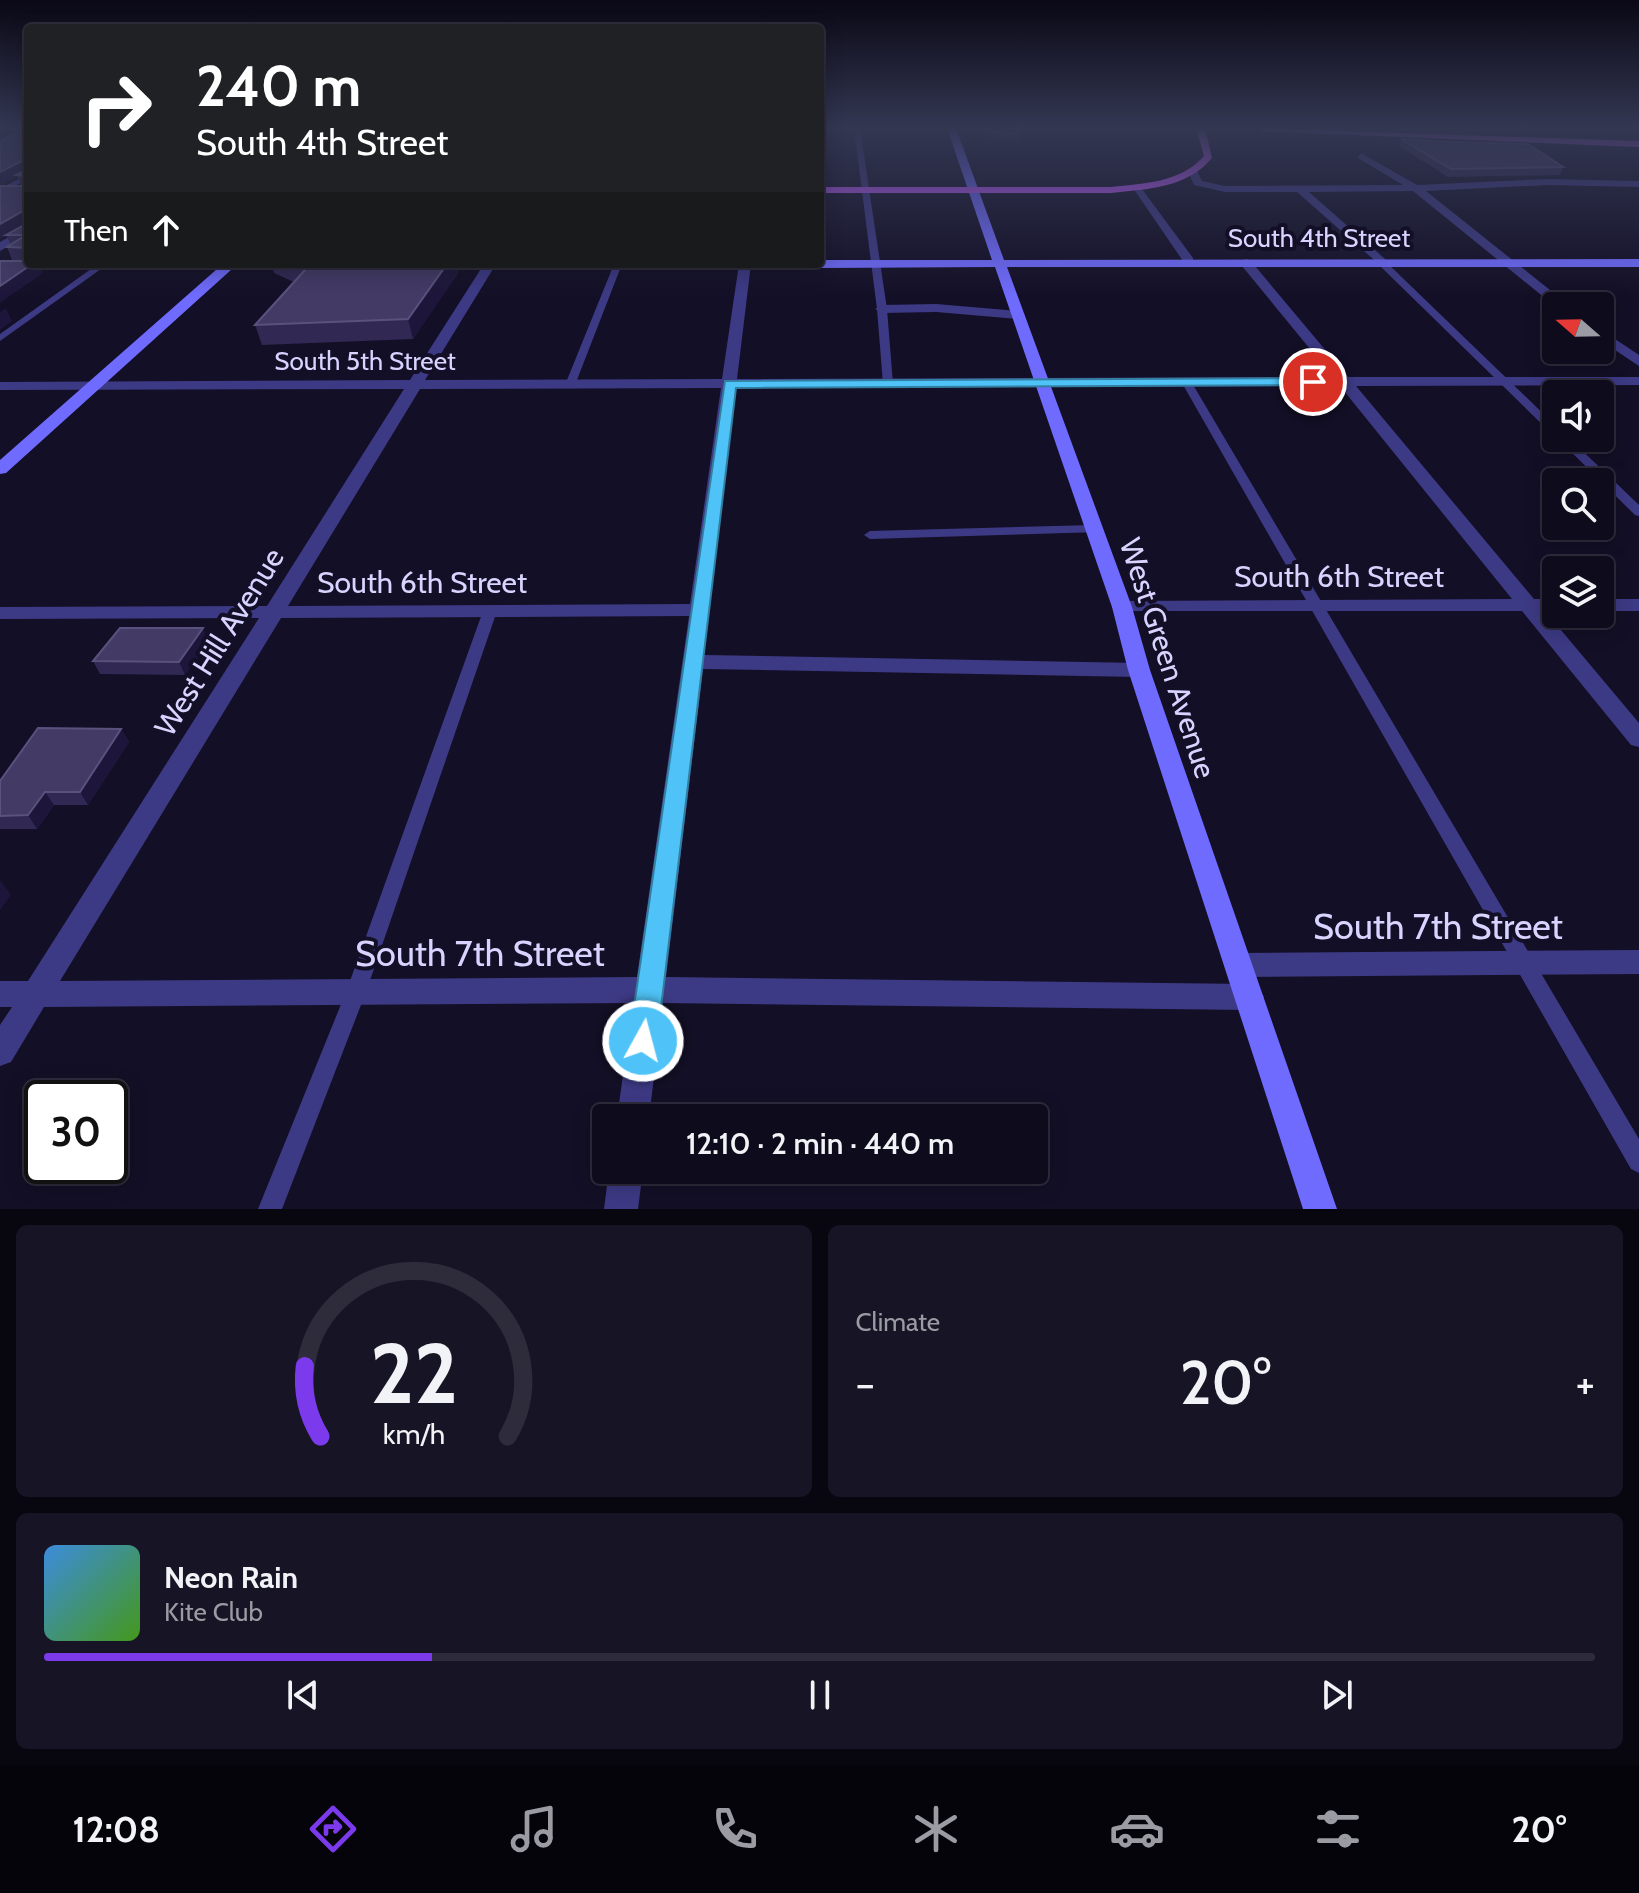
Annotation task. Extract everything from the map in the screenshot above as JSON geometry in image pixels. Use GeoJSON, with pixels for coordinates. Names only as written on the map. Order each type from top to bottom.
{"type":"FeatureCollection","features":[{"type":"Feature","properties":{"kind":"main road"},"geometry":{"type":"LineString","coordinates":[[824,190],[973,190],[1151,184]]}},
{"type":"Feature","properties":{"kind":"main road"},"geometry":{"type":"LineString","coordinates":[[0,192],[24,192]]}},
{"type":"Feature","properties":{"kind":"street","name":"West Green Avenue"},"geometry":{"type":"LineString","coordinates":[[971,184],[1046,386],[1122,607],[1139,670],[1320,1209]]}},
{"type":"Feature","properties":{"kind":"street"},"geometry":{"type":"LineString","coordinates":[[1202,184],[1212,188],[1300,189],[1495,184]]}},
{"type":"Feature","properties":{"kind":"street"},"geometry":{"type":"LineString","coordinates":[[1410,184],[1453,215],[1504,262],[1544,292]]}},
{"type":"Feature","properties":{"kind":"street"},"geometry":{"type":"LineString","coordinates":[[1135,187],[1189,261]]}},
{"type":"Feature","properties":{"kind":"street"},"geometry":{"type":"LineString","coordinates":[[1300,189],[1381,262]]}},
{"type":"Feature","properties":{"kind":"street"},"geometry":{"type":"LineString","coordinates":[[0,247],[24,232]]}},
{"type":"Feature","properties":{"kind":"street"},"geometry":{"type":"LineString","coordinates":[[824,264],[999,263]]}},
{"type":"Feature","properties":{"kind":"street","name":"South 4th Street"},"geometry":{"type":"LineString","coordinates":[[999,263],[1639,263]]}},
{"type":"Feature","properties":{"kind":"street"},"geometry":{"type":"LineString","coordinates":[[1246,263],[1639,739]]}},
{"type":"Feature","properties":{"kind":"street"},"geometry":{"type":"LineString","coordinates":[[0,266],[24,266]]}},
{"type":"Feature","properties":{"kind":"street"},"geometry":{"type":"LineString","coordinates":[[0,469],[226,268]]}},
{"type":"Feature","properties":{"kind":"street","name":"West Hill Avenue"},"geometry":{"type":"LineString","coordinates":[[0,1052],[488,268]]}},
{"type":"Feature","properties":{"kind":"street"},"geometry":{"type":"LineString","coordinates":[[635,1104],[744,268]]}},
{"type":"Feature","properties":{"kind":"street"},"geometry":{"type":"LineString","coordinates":[[882,309],[936,308],[1018,315]]}},
{"type":"Feature","properties":{"kind":"street"},"geometry":{"type":"LineString","coordinates":[[1614,343],[1639,362]]}},
{"type":"Feature","properties":{"kind":"street"},"geometry":{"type":"LineString","coordinates":[[729,384],[1046,386],[1639,381]]}},
{"type":"Feature","properties":{"kind":"street","name":"South 5th Street"},"geometry":{"type":"LineString","coordinates":[[0,386],[729,384]]}},
{"type":"Feature","properties":{"kind":"street","name":"South 6th Street"},"geometry":{"type":"LineString","coordinates":[[1122,607],[1542,605]]}},
{"type":"Feature","properties":{"kind":"street"},"geometry":{"type":"LineString","coordinates":[[1614,605],[1639,605]]}},
{"type":"Feature","properties":{"kind":"street","name":"South 6th Street"},"geometry":{"type":"LineString","coordinates":[[0,613],[700,610]]}},
{"type":"Feature","properties":{"kind":"street"},"geometry":{"type":"LineString","coordinates":[[693,662],[1139,670]]}},
{"type":"Feature","properties":{"kind":"street","name":"South 7th Street"},"geometry":{"type":"LineString","coordinates":[[1238,965],[1639,962]]}},
{"type":"Feature","properties":{"kind":"street","name":"South 7th Street"},"geometry":{"type":"LineString","coordinates":[[0,994],[650,990],[1249,997]]}},
{"type":"Feature","properties":{"kind":"street"},"geometry":{"type":"LineString","coordinates":[[621,1209],[624,1184]]}},
{"type":"Feature","properties":{"kind":"lane"},"geometry":{"type":"LineString","coordinates":[[865,184],[873,264],[882,309],[888,384]]}},
{"type":"Feature","properties":{"kind":"lane"},"geometry":{"type":"LineString","coordinates":[[1381,262],[1542,418]]}},
{"type":"Feature","properties":{"kind":"lane"},"geometry":{"type":"LineString","coordinates":[[0,338],[99,268]]}},
{"type":"Feature","properties":{"kind":"lane"},"geometry":{"type":"LineString","coordinates":[[570,385],[616,268]]}},
{"type":"Feature","properties":{"kind":"lane"},"geometry":{"type":"LineString","coordinates":[[1187,383],[1639,1161]]}},
{"type":"Feature","properties":{"kind":"lane"},"geometry":{"type":"LineString","coordinates":[[1577,452],[1639,512]]}},
{"type":"Feature","properties":{"kind":"lane"},"geometry":{"type":"LineString","coordinates":[[870,535],[1094,529]]}},
{"type":"Feature","properties":{"kind":"lane"},"geometry":{"type":"LineString","coordinates":[[270,1209],[356,992],[490,611]]}},
{"type":"Feature","properties":{"kind":"building"},"geometry":{"type":"Polygon","coordinates":[[[0,186],[24,186],[24,225],[23,211],[0,224],[0,186]]]}},
{"type":"Feature","properties":{"kind":"building"},"geometry":{"type":"Polygon","coordinates":[[[24,225],[24,235],[6,235],[24,225]]]}},
{"type":"Feature","properties":{"kind":"building"},"geometry":{"type":"Polygon","coordinates":[[[24,236],[24,248],[7,247],[24,236]]]}},
{"type":"Feature","properties":{"kind":"building"},"geometry":{"type":"Polygon","coordinates":[[[0,261],[24,261],[26,268],[0,286],[0,261]]]}},
{"type":"Feature","properties":{"kind":"building"},"geometry":{"type":"Polygon","coordinates":[[[300,268],[444,268],[408,319],[255,325],[305,270],[300,268]]]}},
{"type":"Feature","properties":{"kind":"building"},"geometry":{"type":"Polygon","coordinates":[[[120,628],[203,628],[179,662],[93,661],[120,628]]]}},
{"type":"Feature","properties":{"kind":"building"},"geometry":{"type":"Polygon","coordinates":[[[38,728],[121,729],[80,792],[45,792],[28,815],[0,816],[0,781],[38,728]]]}},
{"type":"Feature","properties":{"kind":"route"},"geometry":{"type":"LineString","coordinates":[[643,1041],[729,384],[1046,386],[1313,382]]}}]}
